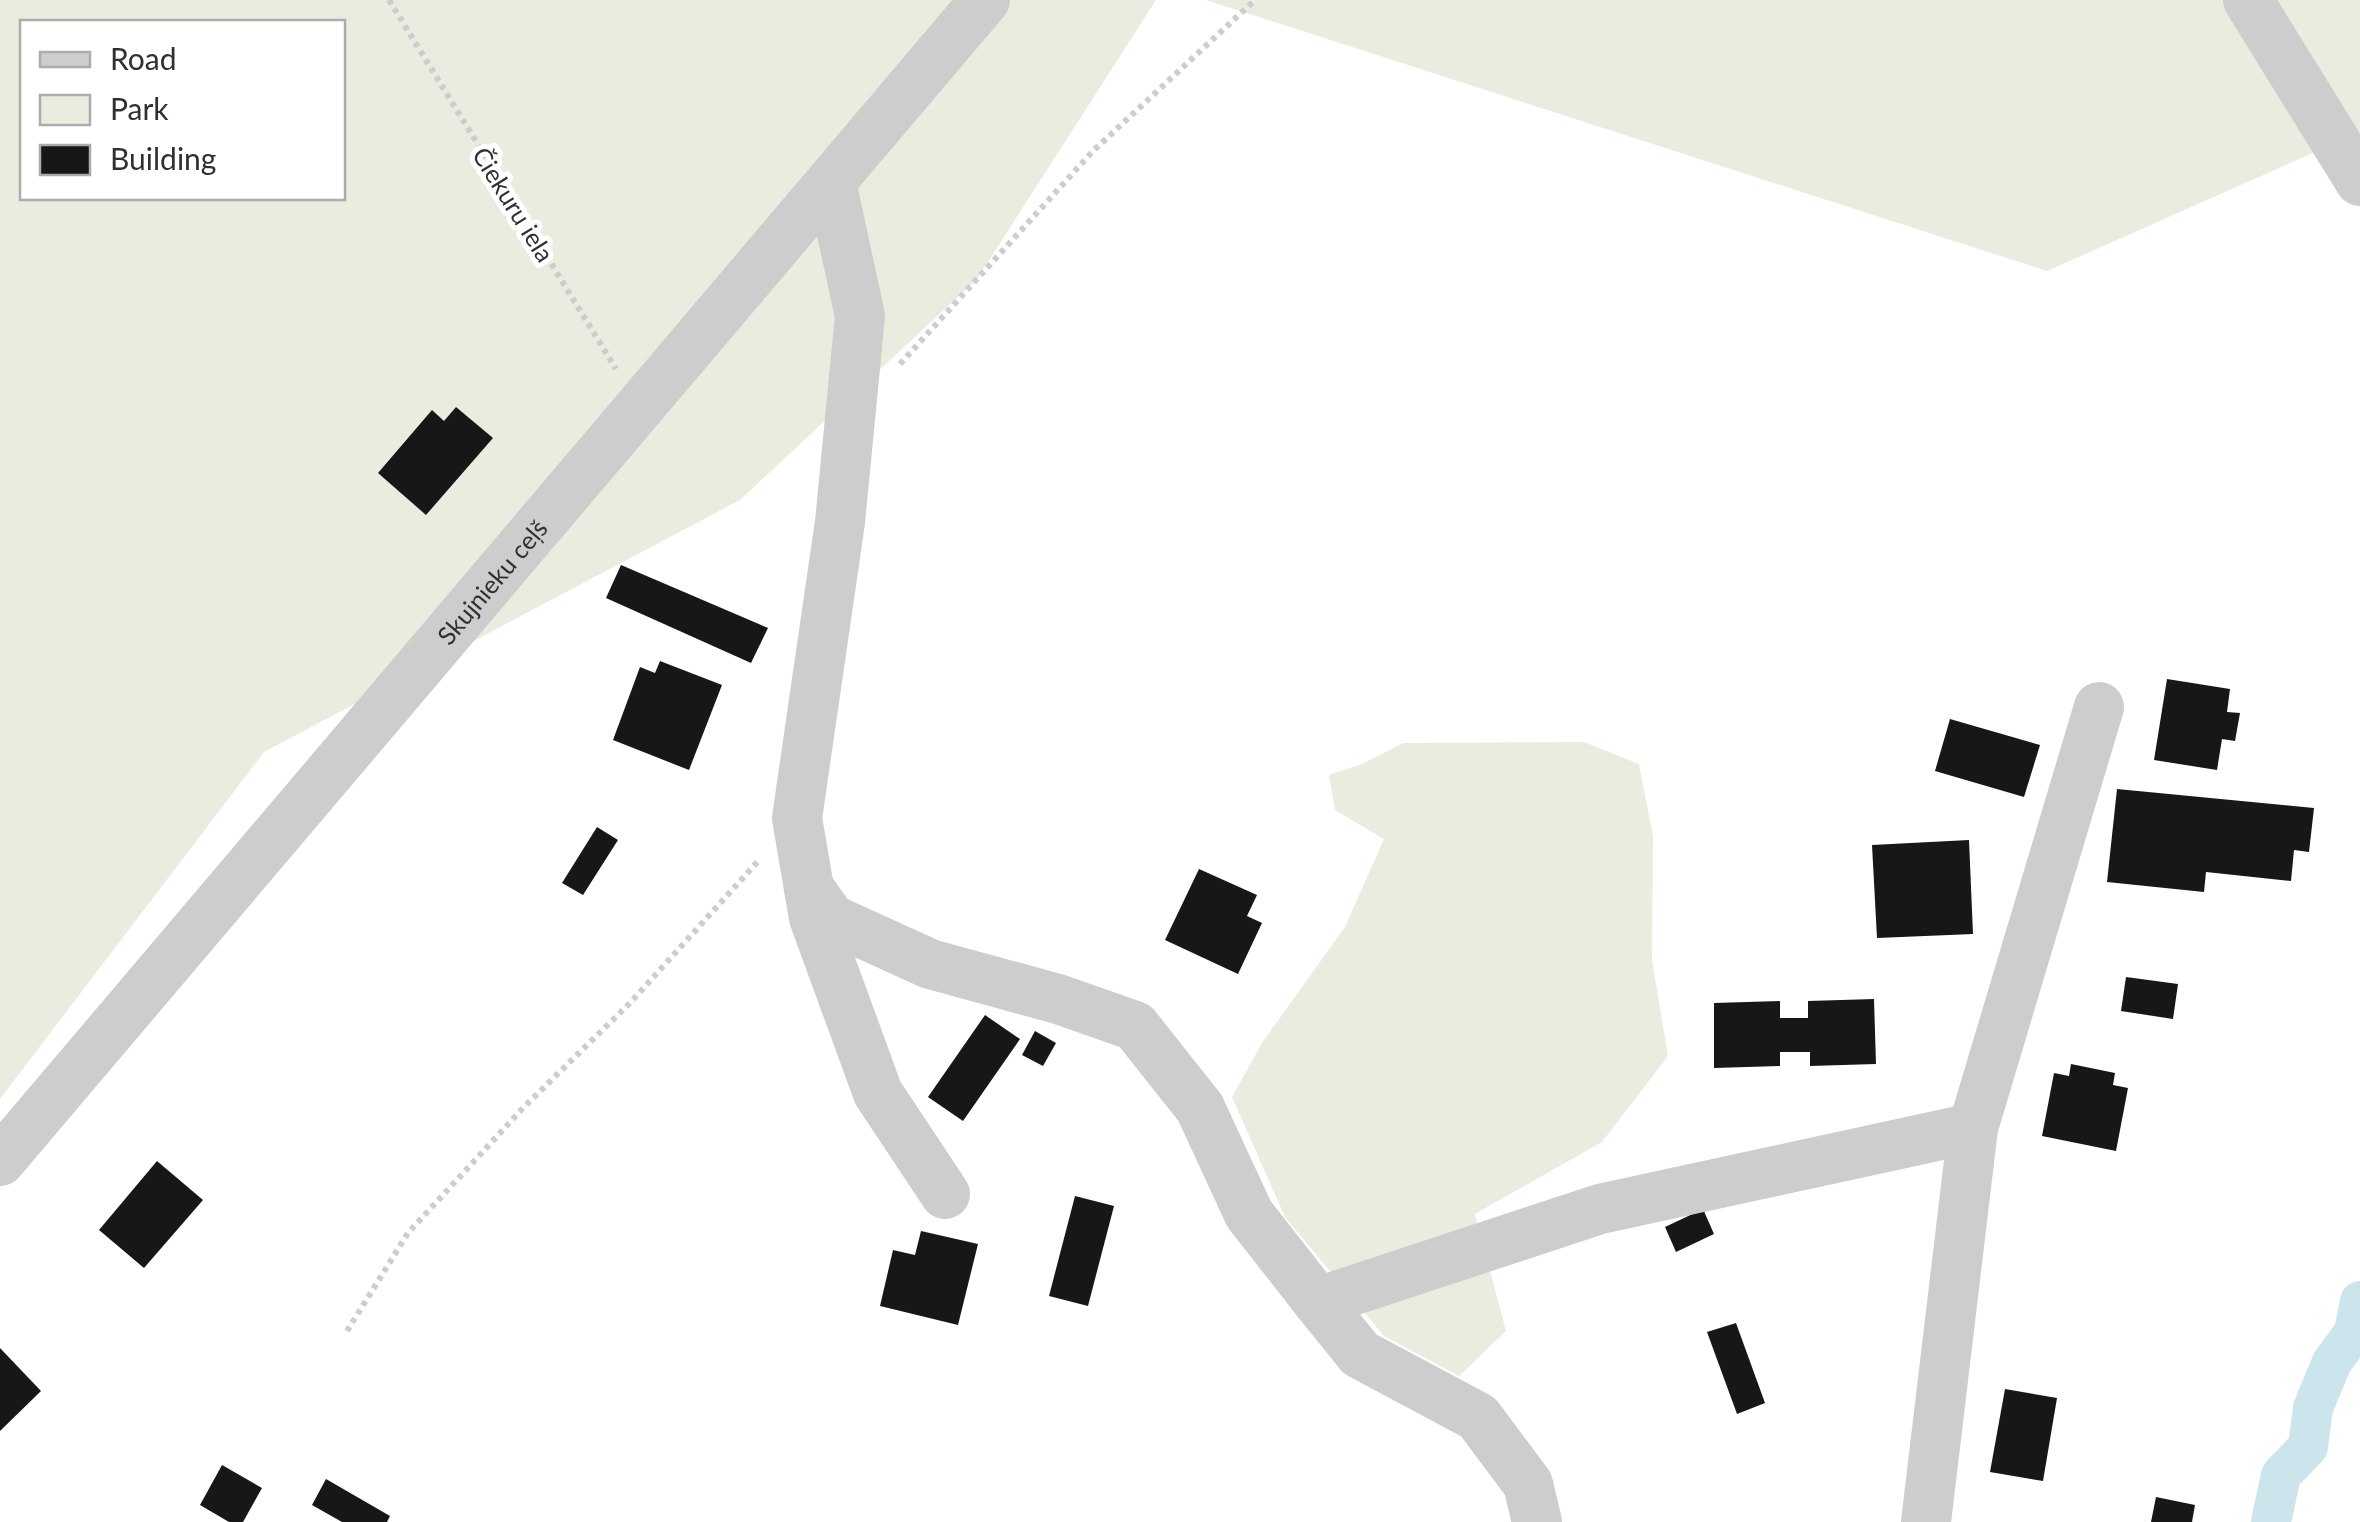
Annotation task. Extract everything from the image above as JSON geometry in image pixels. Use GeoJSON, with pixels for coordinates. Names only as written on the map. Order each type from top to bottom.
{"type":"FeatureCollection","features":[{"type":"Feature","properties":{"kind":"street","name":"Skujnieku ceļš"},"geometry":{"type":"LineString","coordinates":[[0,1162],[985,0]]}},
{"type":"Feature","properties":{"kind":"street"},"geometry":{"type":"LineString","coordinates":[[2248,0],[2360,181]]}},
{"type":"Feature","properties":{"kind":"street"},"geometry":{"type":"LineString","coordinates":[[832,182],[860,316],[840,522],[797,818],[814,918],[878,1093],[945,1194]]}},
{"type":"Feature","properties":{"kind":"street"},"geometry":{"type":"LineString","coordinates":[[1926,1522],[1973,1128],[2098,707]]}},
{"type":"Feature","properties":{"kind":"street"},"geometry":{"type":"LineString","coordinates":[[809,888],[831,919],[930,964],[1058,999],[1134,1026],[1200,1108],[1249,1214],[1360,1354],[1478,1417],[1528,1484],[1537,1522]]}},
{"type":"Feature","properties":{"kind":"street"},"geometry":{"type":"LineString","coordinates":[[1318,1302],[1600,1209],[1973,1128]]}},
{"type":"Feature","properties":{"kind":"path","name":"Čiekuru iela"},"geometry":{"type":"LineString","coordinates":[[389,0],[640,408]]}},
{"type":"Feature","properties":{"kind":"path"},"geometry":{"type":"LineString","coordinates":[[895,370],[1093,150],[1255,0]]}},
{"type":"Feature","properties":{"kind":"path"},"geometry":{"type":"LineString","coordinates":[[347,1330],[408,1233],[523,1108],[630,1003],[797,818]]}},
{"type":"Feature","properties":{"kind":"green space"},"geometry":{"type":"Polygon","coordinates":[[[0,0],[1156,0],[977,279],[740,500],[264,752],[0,1099],[0,0]]]}},
{"type":"Feature","properties":{"kind":"green space"},"geometry":{"type":"Polygon","coordinates":[[[1206,0],[2360,0],[2360,132],[2047,271],[1206,0]]]}},
{"type":"Feature","properties":{"kind":"green space"},"geometry":{"type":"Polygon","coordinates":[[[1584,742],[1639,764],[1653,837],[1652,960],[1668,1056],[1602,1142],[1475,1214],[1506,1331],[1459,1376],[1384,1336],[1285,1217],[1232,1097],[1262,1043],[1345,927],[1384,839],[1335,810],[1329,775],[1362,764],[1403,743],[1584,742]]]}},
{"type":"Feature","properties":{"kind":"building"},"geometry":{"type":"Polygon","coordinates":[[[456,407],[493,438],[426,515],[378,473],[432,410],[444,421],[456,407]]]}},
{"type":"Feature","properties":{"kind":"building"},"geometry":{"type":"Polygon","coordinates":[[[621,565],[768,628],[751,663],[606,598],[621,565]]]}},
{"type":"Feature","properties":{"kind":"building"},"geometry":{"type":"Polygon","coordinates":[[[660,661],[722,685],[689,770],[613,740],[640,667],[655,673],[660,661]]]}},
{"type":"Feature","properties":{"kind":"building"},"geometry":{"type":"Polygon","coordinates":[[[2167,679],[2230,689],[2227,712],[2240,713],[2235,741],[2222,739],[2217,770],[2154,760],[2167,679]]]}},
{"type":"Feature","properties":{"kind":"building"},"geometry":{"type":"Polygon","coordinates":[[[1950,719],[2040,745],[2024,797],[1935,771],[1950,719]]]}},
{"type":"Feature","properties":{"kind":"building"},"geometry":{"type":"Polygon","coordinates":[[[2117,789],[2314,808],[2309,852],[2294,850],[2291,881],[2206,872],[2204,892],[2107,882],[2117,789]]]}},
{"type":"Feature","properties":{"kind":"building"},"geometry":{"type":"Polygon","coordinates":[[[597,827],[618,840],[583,895],[562,883],[597,827]]]}},
{"type":"Feature","properties":{"kind":"building"},"geometry":{"type":"Polygon","coordinates":[[[1969,840],[1973,934],[1877,938],[1872,845],[1969,840]]]}},
{"type":"Feature","properties":{"kind":"building"},"geometry":{"type":"Polygon","coordinates":[[[1199,869],[1257,895],[1247,916],[1262,923],[1238,974],[1165,940],[1199,869]]]}},
{"type":"Feature","properties":{"kind":"building"},"geometry":{"type":"Polygon","coordinates":[[[2126,977],[2178,984],[2173,1019],[2121,1011],[2126,977]]]}},
{"type":"Feature","properties":{"kind":"building"},"geometry":{"type":"Polygon","coordinates":[[[1874,999],[1876,1064],[1810,1066],[1810,1052],[1780,1052],[1780,1066],[1714,1068],[1714,1003],[1780,1001],[1780,1018],[1808,1018],[1808,1001],[1874,999]]]}},
{"type":"Feature","properties":{"kind":"building"},"geometry":{"type":"Polygon","coordinates":[[[985,1015],[1020,1039],[963,1121],[928,1097],[985,1015]]]}},
{"type":"Feature","properties":{"kind":"building"},"geometry":{"type":"Polygon","coordinates":[[[1035,1031],[1056,1043],[1043,1066],[1022,1055],[1035,1031]]]}},
{"type":"Feature","properties":{"kind":"building"},"geometry":{"type":"Polygon","coordinates":[[[2071,1064],[2115,1073],[2113,1085],[2128,1088],[2116,1151],[2042,1136],[2054,1073],[2069,1076],[2071,1064]]]}},
{"type":"Feature","properties":{"kind":"building"},"geometry":{"type":"Polygon","coordinates":[[[157,1161],[203,1200],[144,1268],[99,1230],[157,1161]]]}},
{"type":"Feature","properties":{"kind":"building"},"geometry":{"type":"Polygon","coordinates":[[[1075,1196],[1114,1206],[1088,1306],[1049,1296],[1075,1196]]]}},
{"type":"Feature","properties":{"kind":"building"},"geometry":{"type":"Polygon","coordinates":[[[1703,1209],[1714,1234],[1676,1252],[1665,1227],[1703,1209]]]}},
{"type":"Feature","properties":{"kind":"building"},"geometry":{"type":"Polygon","coordinates":[[[921,1231],[978,1244],[958,1325],[880,1306],[893,1250],[915,1255],[921,1231]]]}},
{"type":"Feature","properties":{"kind":"building"},"geometry":{"type":"Polygon","coordinates":[[[1736,1323],[1765,1403],[1737,1414],[1707,1332],[1736,1323]]]}},
{"type":"Feature","properties":{"kind":"building"},"geometry":{"type":"Polygon","coordinates":[[[0,1348],[41,1391],[0,1431],[0,1348]]]}},
{"type":"Feature","properties":{"kind":"building"},"geometry":{"type":"Polygon","coordinates":[[[2005,1389],[2057,1398],[2043,1481],[1990,1472],[2005,1389]]]}},
{"type":"Feature","properties":{"kind":"building"},"geometry":{"type":"Polygon","coordinates":[[[222,1465],[262,1488],[243,1522],[229,1522],[200,1505],[222,1465]]]}},
{"type":"Feature","properties":{"kind":"building"},"geometry":{"type":"Polygon","coordinates":[[[326,1479],[390,1516],[387,1522],[342,1522],[312,1505],[326,1479]]]}},
{"type":"Feature","properties":{"kind":"building"},"geometry":{"type":"Polygon","coordinates":[[[2156,1497],[2195,1505],[2192,1522],[2151,1522],[2156,1497]]]}},
{"type":"Feature","properties":{"kind":"waterway"},"geometry":{"type":"LineString","coordinates":[[2271,1522],[2281,1475],[2308,1447],[2313,1408],[2332,1362],[2354,1332],[2360,1301]]}}]}
